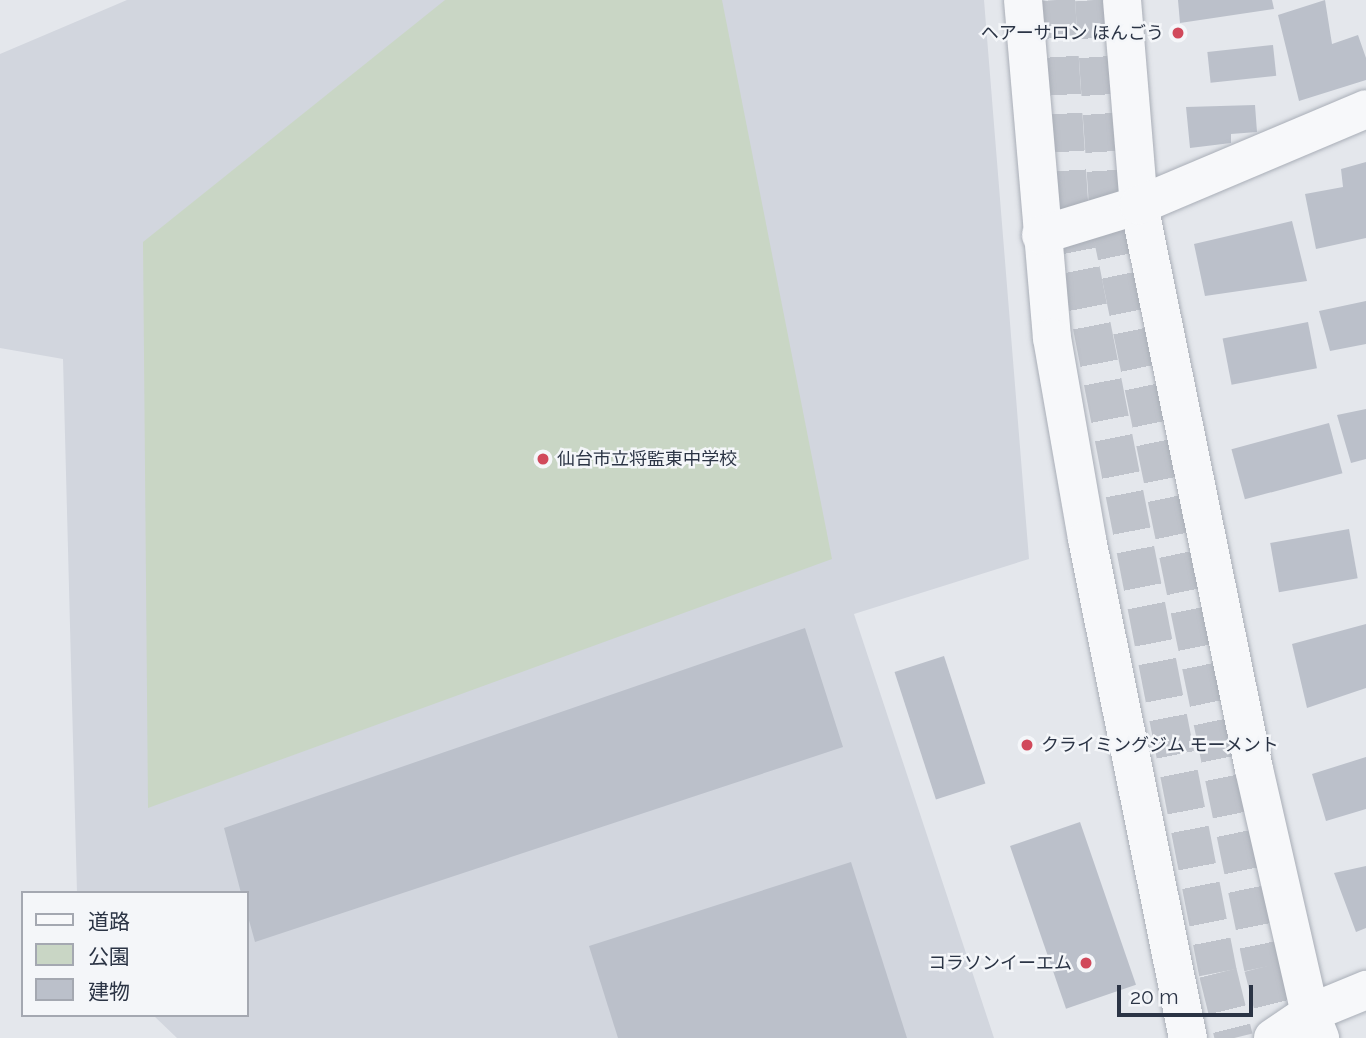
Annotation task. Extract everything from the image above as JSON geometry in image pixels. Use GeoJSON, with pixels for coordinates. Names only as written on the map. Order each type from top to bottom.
{"type":"FeatureCollection","features":[{"type":"Feature","properties":{"kind":"street"},"geometry":{"type":"LineString","coordinates":[[1023,0],[1041,235],[1052,338],[1087,539],[1188,1038]]}},
{"type":"Feature","properties":{"kind":"street"},"geometry":{"type":"LineString","coordinates":[[1122,0],[1139,205],[1254,769],[1315,1025]]}},
{"type":"Feature","properties":{"kind":"street"},"geometry":{"type":"LineString","coordinates":[[1041,235],[1139,205],[1366,109]]}},
{"type":"Feature","properties":{"kind":"street"},"geometry":{"type":"LineString","coordinates":[[1273,1038],[1315,1025],[1366,990]]}},
{"type":"Feature","properties":{"kind":"shaded area","name":"仙台市立将監東中学校"},"geometry":{"type":"Polygon","coordinates":[[[127,0],[984,0],[1029,559],[854,614],[994,1038],[177,1038],[155,1017],[248,1017],[248,891],[77,891],[63,359],[0,348],[0,54],[127,0]]]}},
{"type":"Feature","properties":{"kind":"green space"},"geometry":{"type":"Polygon","coordinates":[[[445,0],[722,0],[832,559],[148,808],[143,242],[445,0]]]}},
{"type":"Feature","properties":{"kind":"building"},"geometry":{"type":"Polygon","coordinates":[[[1178,0],[1272,0],[1274,9],[1180,23],[1178,0]]]}},
{"type":"Feature","properties":{"kind":"building"},"geometry":{"type":"Polygon","coordinates":[[[1325,0],[1332,44],[1358,35],[1366,58],[1366,80],[1299,101],[1278,15],[1325,0]]]}},
{"type":"Feature","properties":{"kind":"building"},"geometry":{"type":"Polygon","coordinates":[[[1273,45],[1276,76],[1211,83],[1207,52],[1273,45]]]}},
{"type":"Feature","properties":{"kind":"building"},"geometry":{"type":"Polygon","coordinates":[[[1255,105],[1257,132],[1231,134],[1231,143],[1190,148],[1186,107],[1255,105]]]}},
{"type":"Feature","properties":{"kind":"building"},"geometry":{"type":"Polygon","coordinates":[[[1366,162],[1366,238],[1316,249],[1305,194],[1343,187],[1341,169],[1366,162]]]}},
{"type":"Feature","properties":{"kind":"building"},"geometry":{"type":"Polygon","coordinates":[[[1292,221],[1307,281],[1205,296],[1194,244],[1292,221]]]}},
{"type":"Feature","properties":{"kind":"building"},"geometry":{"type":"Polygon","coordinates":[[[1366,301],[1366,344],[1330,351],[1319,311],[1366,301]]]}},
{"type":"Feature","properties":{"kind":"building"},"geometry":{"type":"Polygon","coordinates":[[[1308,322],[1317,368],[1232,385],[1223,339],[1308,322]]]}},
{"type":"Feature","properties":{"kind":"building"},"geometry":{"type":"Polygon","coordinates":[[[1366,409],[1366,459],[1351,463],[1337,415],[1366,409]]]}},
{"type":"Feature","properties":{"kind":"building"},"geometry":{"type":"Polygon","coordinates":[[[1329,423],[1342,473],[1245,499],[1231,449],[1329,423]]]}},
{"type":"Feature","properties":{"kind":"building"},"geometry":{"type":"Polygon","coordinates":[[[1349,529],[1358,578],[1279,592],[1270,543],[1349,529]]]}},
{"type":"Feature","properties":{"kind":"building"},"geometry":{"type":"Polygon","coordinates":[[[1366,624],[1366,688],[1307,708],[1292,644],[1366,624]]]}},
{"type":"Feature","properties":{"kind":"building"},"geometry":{"type":"Polygon","coordinates":[[[805,628],[843,747],[255,942],[248,917],[248,891],[240,891],[224,828],[805,628]]]}},
{"type":"Feature","properties":{"kind":"building"},"geometry":{"type":"Polygon","coordinates":[[[944,656],[985,783],[936,800],[895,672],[944,656]]]}},
{"type":"Feature","properties":{"kind":"building"},"geometry":{"type":"Polygon","coordinates":[[[1366,757],[1366,809],[1326,821],[1312,774],[1366,757]]]}},
{"type":"Feature","properties":{"kind":"building"},"geometry":{"type":"Polygon","coordinates":[[[1080,822],[1136,985],[1066,1009],[1010,846],[1080,822]]]}},
{"type":"Feature","properties":{"kind":"building"},"geometry":{"type":"Polygon","coordinates":[[[851,862],[907,1038],[618,1038],[589,946],[851,862]]]}},
{"type":"Feature","properties":{"kind":"building"},"geometry":{"type":"Polygon","coordinates":[[[1366,866],[1366,928],[1356,932],[1334,873],[1366,866]]]}},
{"type":"Feature","properties":{"kind":"tunnel"},"geometry":{"type":"LineString","coordinates":[[1056,0],[1070,214],[1218,973],[1234,1038]]}},
{"type":"Feature","properties":{"kind":"tunnel"},"geometry":{"type":"LineString","coordinates":[[1094,0],[1109,219],[1263,967],[1281,1038]]}},
{"type":"Feature","properties":{"kind":"place","name":"ヘアーサロン ほんごう"},"geometry":{"type":"Point","coordinates":[1178,33]}},
{"type":"Feature","properties":{"kind":"place","name":"仙台市立将監東中学校"},"geometry":{"type":"Point","coordinates":[543,459]}},
{"type":"Feature","properties":{"kind":"place","name":"クライミングジム モーメント"},"geometry":{"type":"Point","coordinates":[1027,745]}},
{"type":"Feature","properties":{"kind":"place","name":"コラソンイーエム"},"geometry":{"type":"Point","coordinates":[1086,963]}}]}
